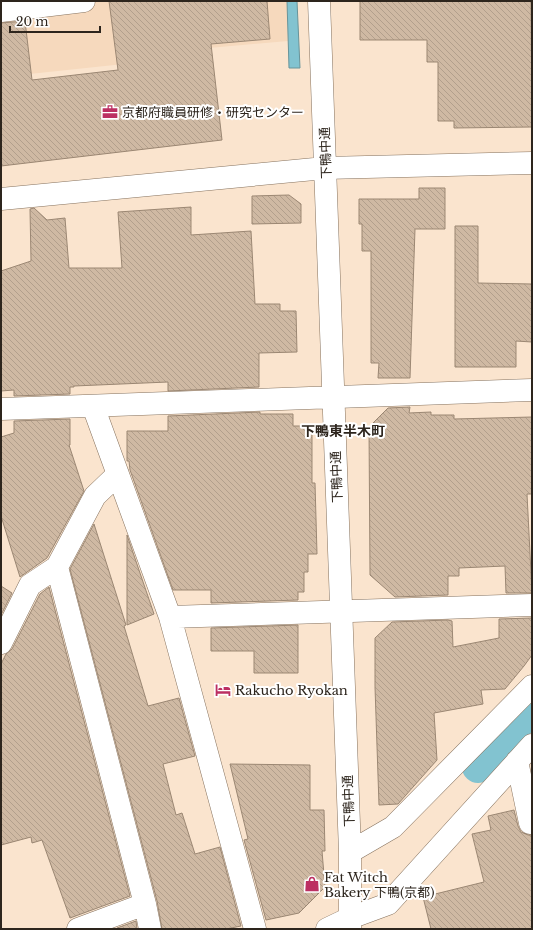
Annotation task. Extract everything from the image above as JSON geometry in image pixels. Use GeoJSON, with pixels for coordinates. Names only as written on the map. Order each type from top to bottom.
{"type":"FeatureCollection","features":[{"type":"Feature","properties":{"kind":"street"},"geometry":{"type":"LineString","coordinates":[[1,11],[84,1]]}},
{"type":"Feature","properties":{"kind":"street","name":"下鴨中通"},"geometry":{"type":"LineString","coordinates":[[319,1],[350,852],[350,924]]}},
{"type":"Feature","properties":{"kind":"street"},"geometry":{"type":"LineString","coordinates":[[1,199],[325,168],[532,163]]}},
{"type":"Feature","properties":{"kind":"street"},"geometry":{"type":"LineString","coordinates":[[1,409],[532,390]]}},
{"type":"Feature","properties":{"kind":"street"},"geometry":{"type":"LineString","coordinates":[[93,406],[170,617],[255,929]]}},
{"type":"Feature","properties":{"kind":"street"},"geometry":{"type":"LineString","coordinates":[[1,643],[30,585],[56,567],[94,496],[118,474]]}},
{"type":"Feature","properties":{"kind":"street"},"geometry":{"type":"LineString","coordinates":[[56,567],[145,904],[150,929]]}},
{"type":"Feature","properties":{"kind":"street"},"geometry":{"type":"LineString","coordinates":[[170,617],[532,605]]}},
{"type":"Feature","properties":{"kind":"street"},"geometry":{"type":"LineString","coordinates":[[350,852],[393,827],[532,686]]}},
{"type":"Feature","properties":{"kind":"street"},"geometry":{"type":"LineString","coordinates":[[328,929],[350,924],[388,904],[532,745]]}},
{"type":"Feature","properties":{"kind":"street"},"geometry":{"type":"LineString","coordinates":[[517,761],[530,823],[532,822]]}},
{"type":"Feature","properties":{"kind":"street"},"geometry":{"type":"LineString","coordinates":[[78,929],[145,904]]}},
{"type":"Feature","properties":{"kind":"shaded area"},"geometry":{"type":"Polygon","coordinates":[[[1,1],[287,1],[288,41],[209,48],[209,55],[1,77],[1,1]]]}},
{"type":"Feature","properties":{"kind":"water"},"geometry":{"type":"Polygon","coordinates":[[[287,1],[297,1],[300,68],[289,68],[287,1]]]}},
{"type":"Feature","properties":{"kind":"building","name":"京都府職員研修・研究センター"},"geometry":{"type":"Polygon","coordinates":[[[109,1],[267,1],[270,39],[211,44],[222,140],[1,166],[1,23],[25,21],[32,80],[118,70],[109,1]]]}},
{"type":"Feature","properties":{"kind":"building"},"geometry":{"type":"Polygon","coordinates":[[[360,1],[531,1],[532,127],[454,128],[454,121],[438,121],[438,62],[427,62],[427,40],[360,40],[360,1]]]}},
{"type":"Feature","properties":{"kind":"building"},"geometry":{"type":"Polygon","coordinates":[[[419,188],[445,188],[445,229],[415,229],[410,378],[378,378],[379,363],[371,363],[371,251],[362,251],[362,224],[359,224],[359,199],[419,199],[419,188]]]}},
{"type":"Feature","properties":{"kind":"building"},"geometry":{"type":"Polygon","coordinates":[[[289,195],[301,204],[301,223],[252,224],[252,196],[289,195]]]}},
{"type":"Feature","properties":{"kind":"building"},"geometry":{"type":"Polygon","coordinates":[[[191,207],[191,235],[251,231],[255,304],[280,304],[280,311],[296,311],[297,352],[259,353],[259,387],[168,391],[168,382],[74,386],[70,387],[70,394],[14,396],[14,390],[1,391],[1,271],[31,261],[30,209],[34,208],[47,220],[65,218],[69,268],[122,268],[118,212],[191,207]]]}},
{"type":"Feature","properties":{"kind":"building"},"geometry":{"type":"Polygon","coordinates":[[[455,226],[478,226],[478,283],[532,284],[532,342],[516,341],[516,367],[455,367],[455,226]]]}},
{"type":"Feature","properties":{"kind":"building"},"geometry":{"type":"Polygon","coordinates":[[[410,407],[409,413],[431,412],[431,415],[454,415],[454,419],[532,417],[532,494],[527,494],[532,593],[506,593],[505,566],[459,568],[459,576],[448,576],[448,595],[395,597],[370,575],[369,427],[388,408],[410,407]]]}},
{"type":"Feature","properties":{"kind":"building"},"geometry":{"type":"Polygon","coordinates":[[[260,412],[260,414],[293,414],[293,426],[312,426],[312,483],[315,483],[317,554],[308,554],[308,572],[304,572],[304,592],[298,592],[298,600],[211,603],[211,590],[173,590],[130,470],[129,461],[127,461],[127,431],[168,431],[168,416],[260,412]]]}},
{"type":"Feature","properties":{"kind":"building"},"geometry":{"type":"Polygon","coordinates":[[[70,419],[69,445],[84,491],[47,558],[20,577],[1,516],[1,437],[14,433],[14,421],[70,419]]]}},
{"type":"Feature","properties":{"kind":"building"},"geometry":{"type":"Polygon","coordinates":[[[94,524],[126,625],[124,626],[148,706],[179,698],[195,756],[163,764],[176,815],[182,813],[195,854],[220,847],[241,926],[226,929],[162,929],[157,901],[70,569],[94,524]]]}},
{"type":"Feature","properties":{"kind":"building"},"geometry":{"type":"Polygon","coordinates":[[[127,535],[154,614],[127,625],[127,535]]]}},
{"type":"Feature","properties":{"kind":"building"},"geometry":{"type":"Polygon","coordinates":[[[1,586],[12,593],[1,615],[1,586]]]}},
{"type":"Feature","properties":{"kind":"building"},"geometry":{"type":"Polygon","coordinates":[[[49,587],[130,896],[70,918],[42,840],[32,843],[31,837],[1,845],[1,664],[6,654],[12,649],[40,594],[49,587]]]}},
{"type":"Feature","properties":{"kind":"building"},"geometry":{"type":"Polygon","coordinates":[[[532,618],[532,655],[524,666],[505,689],[481,690],[483,704],[434,713],[437,760],[398,804],[379,805],[375,638],[392,622],[448,620],[452,621],[453,647],[499,638],[499,619],[532,618]]]}},
{"type":"Feature","properties":{"kind":"building"},"geometry":{"type":"Polygon","coordinates":[[[298,625],[298,673],[254,673],[254,651],[211,651],[211,628],[298,625]]]}},
{"type":"Feature","properties":{"kind":"building"},"geometry":{"type":"Polygon","coordinates":[[[230,764],[310,765],[310,810],[324,810],[325,851],[322,851],[325,887],[299,913],[266,920],[244,840],[248,839],[230,764]]]}},
{"type":"Feature","properties":{"kind":"building"},"geometry":{"type":"Polygon","coordinates":[[[514,810],[521,832],[532,835],[532,929],[431,929],[423,897],[484,882],[472,834],[491,830],[488,816],[514,810]]]}},
{"type":"Feature","properties":{"kind":"building"},"geometry":{"type":"Polygon","coordinates":[[[136,921],[137,929],[117,928],[136,921]]]}},
{"type":"Feature","properties":{"kind":"waterway"},"geometry":{"type":"LineString","coordinates":[[478,767],[532,708]]}},
{"type":"Feature","properties":{"kind":"place","name":"京都府職員研修・研究センター"},"geometry":{"type":"Point","coordinates":[110,112]}},
{"type":"Feature","properties":{"kind":"place","name":"Rakucho Ryokan"},"geometry":{"type":"Point","coordinates":[223,690]}},
{"type":"Feature","properties":{"kind":"place","name":"Fat Witch Bakery 下鴨(京都)"},"geometry":{"type":"Point","coordinates":[312,884]}},
{"type":"Feature","properties":{"kind":"district","name":"下鴨東半木町"},"geometry":{"type":"Point","coordinates":[343,431]}}]}
